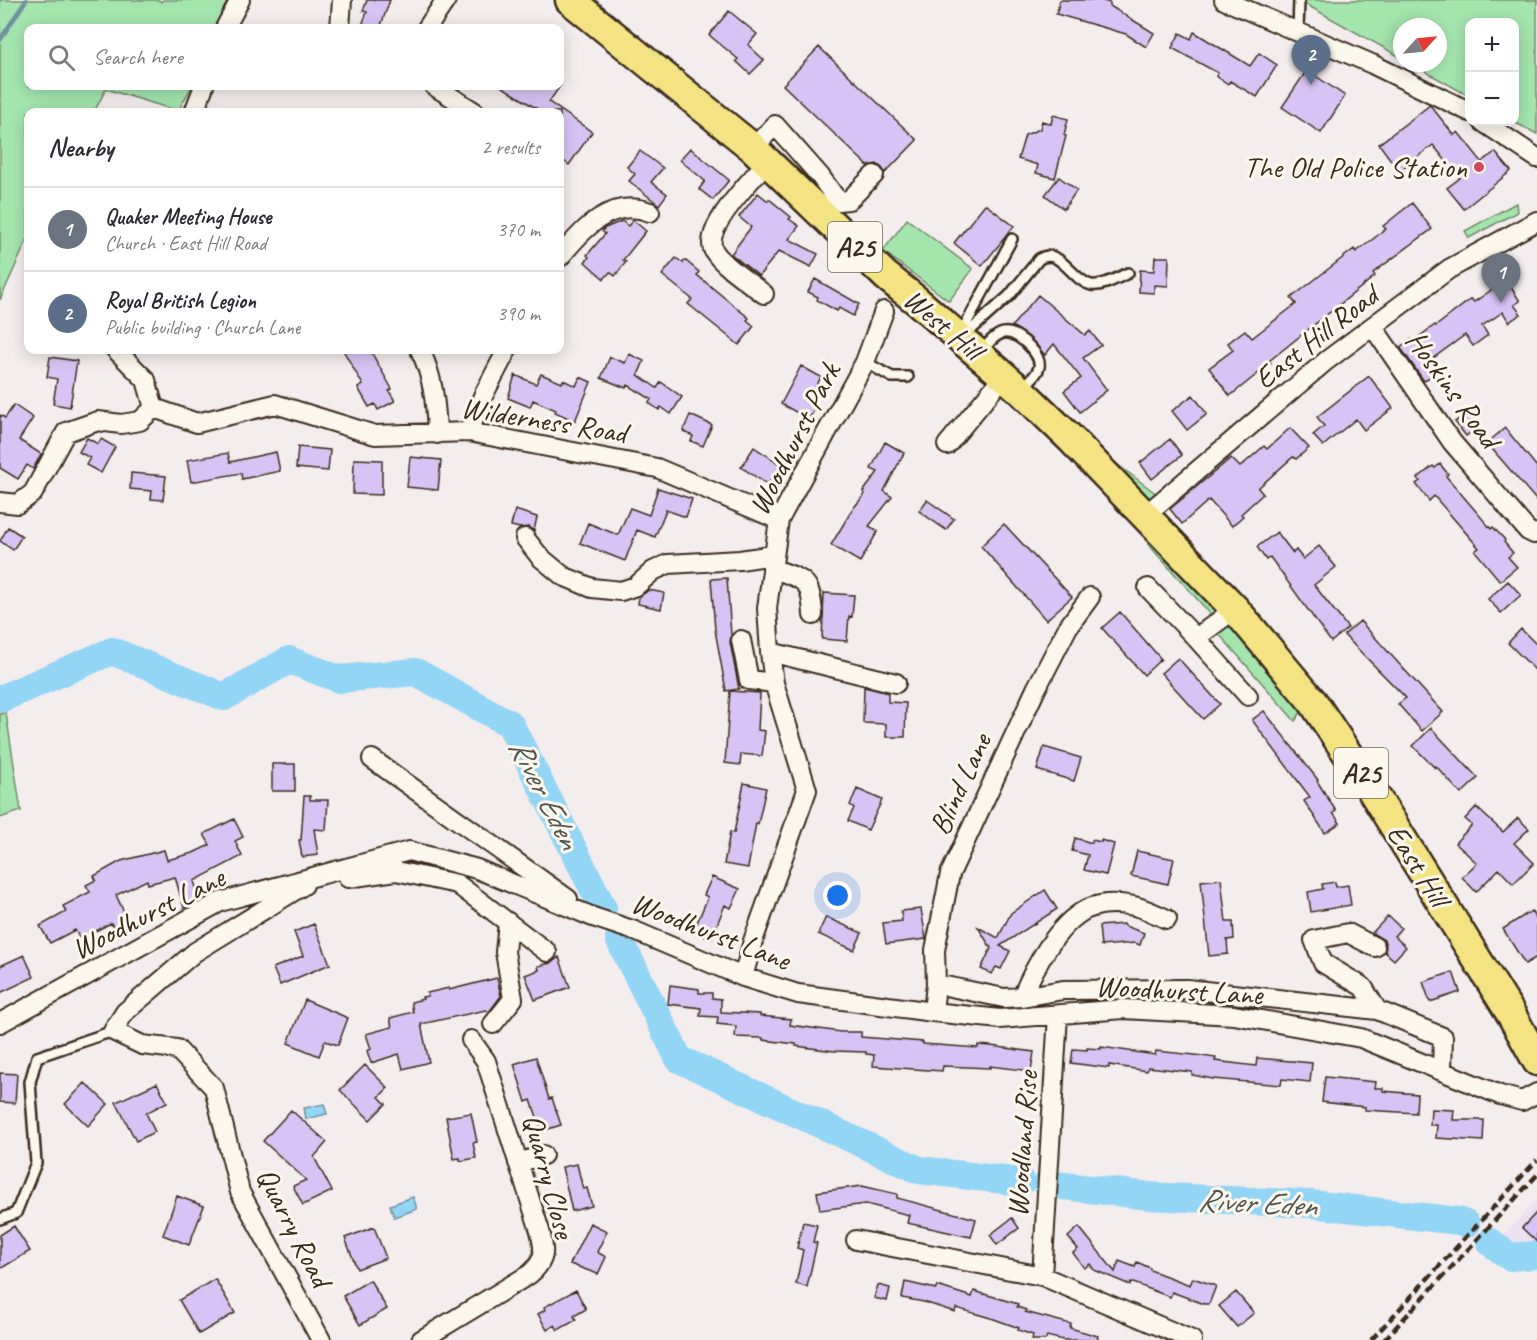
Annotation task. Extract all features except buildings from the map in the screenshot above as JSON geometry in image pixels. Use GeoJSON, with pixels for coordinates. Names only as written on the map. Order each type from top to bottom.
{"type":"FeatureCollection","features":[{"type":"Feature","properties":{"kind":"main road","name":"West Hill"},"geometry":{"type":"LineString","coordinates":[[570,0],[760,155],[886,276],[1012,383],[1071,439],[1144,516]]}},
{"type":"Feature","properties":{"kind":"main road","name":"East Hill"},"geometry":{"type":"LineString","coordinates":[[1144,516],[1235,609],[1312,702],[1371,789],[1511,1014],[1537,1060]]}},
{"type":"Feature","properties":{"kind":"street"},"geometry":{"type":"LineString","coordinates":[[227,24],[240,0]]}},
{"type":"Feature","properties":{"kind":"street"},"geometry":{"type":"LineString","coordinates":[[430,24],[446,0]]}},
{"type":"Feature","properties":{"kind":"street"},"geometry":{"type":"LineString","coordinates":[[1224,0],[1372,63],[1465,110]]}},
{"type":"Feature","properties":{"kind":"street"},"geometry":{"type":"LineString","coordinates":[[340,24],[341,1]]}},
{"type":"Feature","properties":{"kind":"street"},"geometry":{"type":"LineString","coordinates":[[196,108],[202,90]]}},
{"type":"Feature","properties":{"kind":"street"},"geometry":{"type":"LineString","coordinates":[[446,90],[470,108]]}},
{"type":"Feature","properties":{"kind":"street"},"geometry":{"type":"LineString","coordinates":[[764,294],[718,257],[712,247],[703,243],[712,235],[760,155],[775,125],[820,176],[838,201],[849,200],[874,175]]}},
{"type":"Feature","properties":{"kind":"street"},"geometry":{"type":"LineString","coordinates":[[1489,126],[1537,158]]}},
{"type":"Feature","properties":{"kind":"street"},"geometry":{"type":"LineString","coordinates":[[564,253],[579,236],[609,212],[632,207],[650,212]]}},
{"type":"Feature","properties":{"kind":"street","name":"East Hill Road"},"geometry":{"type":"LineString","coordinates":[[1144,516],[1326,361],[1449,269],[1537,221]]}},
{"type":"Feature","properties":{"kind":"street","name":"Woodhurst Park"},"geometry":{"type":"LineString","coordinates":[[743,977],[753,941],[807,790],[774,683],[770,652],[767,608],[779,520],[865,362],[884,311]]}},
{"type":"Feature","properties":{"kind":"street","name":"Hoskins Road"},"geometry":{"type":"LineString","coordinates":[[1373,327],[1452,442],[1527,531],[1537,533]]}},
{"type":"Feature","properties":{"kind":"street"},"geometry":{"type":"LineString","coordinates":[[0,502],[18,504],[33,493],[66,432],[98,421],[122,424],[140,421],[154,408],[146,380],[120,354]]}},
{"type":"Feature","properties":{"kind":"street"},"geometry":{"type":"LineString","coordinates":[[421,354],[432,383],[437,434]]}},
{"type":"Feature","properties":{"kind":"street"},"geometry":{"type":"LineString","coordinates":[[468,432],[483,396],[505,354]]}},
{"type":"Feature","properties":{"kind":"street"},"geometry":{"type":"LineString","coordinates":[[947,445],[1012,383]]}},
{"type":"Feature","properties":{"kind":"street","name":"Wilderness Road"},"geometry":{"type":"LineString","coordinates":[[154,408],[197,423],[275,404],[375,435],[468,432],[657,468],[779,520]]}},
{"type":"Feature","properties":{"kind":"street"},"geometry":{"type":"LineString","coordinates":[[525,538],[540,556],[563,576],[592,588],[621,591],[636,586],[653,572],[668,564],[740,560],[773,562],[805,582],[812,592],[813,615]]}},
{"type":"Feature","properties":{"kind":"street"},"geometry":{"type":"LineString","coordinates":[[1148,588],[1248,696]]}},
{"type":"Feature","properties":{"kind":"street","name":"Blind Lane"},"geometry":{"type":"LineString","coordinates":[[933,1012],[936,984],[935,950],[950,874],[1036,689],[1068,627],[1090,597]]}},
{"type":"Feature","properties":{"kind":"street"},"geometry":{"type":"LineString","coordinates":[[1196,638],[1235,609]]}},
{"type":"Feature","properties":{"kind":"street"},"geometry":{"type":"LineString","coordinates":[[741,640],[749,680],[774,683]]}},
{"type":"Feature","properties":{"kind":"street"},"geometry":{"type":"LineString","coordinates":[[770,652],[896,683]]}},
{"type":"Feature","properties":{"kind":"street"},"geometry":{"type":"LineString","coordinates":[[372,759],[593,917]]}},
{"type":"Feature","properties":{"kind":"street","name":"Woodhurst Lane"},"geometry":{"type":"LineString","coordinates":[[0,1023],[220,902],[409,851],[477,869],[593,917],[635,931],[743,977],[798,994],[1000,1019],[1123,1009],[1234,1016],[1362,1038],[1500,1095],[1522,1101],[1537,1094]]}},
{"type":"Feature","properties":{"kind":"street"},"geometry":{"type":"LineString","coordinates":[[305,885],[396,871],[457,884],[547,952]]}},
{"type":"Feature","properties":{"kind":"street"},"geometry":{"type":"LineString","coordinates":[[113,1031],[125,1012],[195,952],[321,875]]}},
{"type":"Feature","properties":{"kind":"street"},"geometry":{"type":"LineString","coordinates":[[1022,997],[1033,970],[1060,930],[1086,910],[1106,904],[1130,905],[1167,919]]}},
{"type":"Feature","properties":{"kind":"street"},"geometry":{"type":"LineString","coordinates":[[493,1024],[513,999],[505,952],[508,922]]}},
{"type":"Feature","properties":{"kind":"street"},"geometry":{"type":"LineString","coordinates":[[1375,947],[1348,933],[1314,940],[1323,963],[1364,987],[1377,1010]]}},
{"type":"Feature","properties":{"kind":"street","name":"Woodhurst Lane"},"geometry":{"type":"LineString","coordinates":[[936,984],[1004,998],[1063,990],[1187,989],[1377,1010],[1443,1038],[1442,1070]]}},
{"type":"Feature","properties":{"kind":"street","name":"Woodland Rise"},"geometry":{"type":"LineString","coordinates":[[1042,1276],[1058,1015]]}},
{"type":"Feature","properties":{"kind":"street","name":"Quarry Road"},"geometry":{"type":"LineString","coordinates":[[113,1031],[142,1045],[177,1049],[214,1088],[240,1192],[321,1340]]}},
{"type":"Feature","properties":{"kind":"street","name":"Quarry Close"},"geometry":{"type":"LineString","coordinates":[[421,1340],[530,1274],[539,1266],[544,1254],[486,1060],[471,1040]]}},
{"type":"Feature","properties":{"kind":"street"},"geometry":{"type":"LineString","coordinates":[[518,1163],[543,1155]]}},
{"type":"Feature","properties":{"kind":"street"},"geometry":{"type":"LineString","coordinates":[[856,1240],[1042,1276],[1192,1340]]}},
{"type":"Feature","properties":{"kind":"lane"},"geometry":{"type":"LineString","coordinates":[[1298,31],[1299,0]]}},
{"type":"Feature","properties":{"kind":"lane"},"geometry":{"type":"LineString","coordinates":[[966,343],[1012,239]]}},
{"type":"Feature","properties":{"kind":"lane"},"geometry":{"type":"LineString","coordinates":[[966,343],[982,318],[1009,296],[1039,259],[1045,255],[1050,254],[1056,257],[1090,285],[1104,283],[1128,273]]}},
{"type":"Feature","properties":{"kind":"lane"},"geometry":{"type":"LineString","coordinates":[[966,343],[1007,333],[1023,342],[1037,354],[1040,361],[1039,370],[1012,383]]}},
{"type":"Feature","properties":{"kind":"lane"},"geometry":{"type":"LineString","coordinates":[[865,362],[892,377],[908,377]]}},
{"type":"Feature","properties":{"kind":"lane"},"geometry":{"type":"LineString","coordinates":[[0,1219],[16,1213],[36,1163],[30,1082],[37,1057],[113,1031]]}},
{"type":"Feature","properties":{"kind":"shaded area"},"geometry":{"type":"Polygon","coordinates":[[[1537,1200],[1537,1248],[1495,1243],[1537,1200]]]}},
{"type":"Feature","properties":{"kind":"green space"},"geometry":{"type":"Polygon","coordinates":[[[0,0],[159,0],[161,2],[163,0],[235,0],[222,24],[24,24],[24,90],[105,90],[96,108],[24,108],[24,247],[0,300],[0,0]]]}},
{"type":"Feature","properties":{"kind":"green space"},"geometry":{"type":"Polygon","coordinates":[[[1298,0],[1537,0],[1537,134],[1519,125],[1519,18],[1465,18],[1465,94],[1426,72],[1447,72],[1447,18],[1393,18],[1393,53],[1298,0]]]}},
{"type":"Feature","properties":{"kind":"green space"},"geometry":{"type":"Polygon","coordinates":[[[109,90],[190,90],[180,108],[168,108],[109,90]]]}},
{"type":"Feature","properties":{"kind":"green space"},"geometry":{"type":"Polygon","coordinates":[[[1516,203],[1517,212],[1469,238],[1465,231],[1516,203]]]}},
{"type":"Feature","properties":{"kind":"green space"},"geometry":{"type":"Polygon","coordinates":[[[907,219],[973,269],[949,301],[883,251],[907,219]]]}},
{"type":"Feature","properties":{"kind":"green space"},"geometry":{"type":"Polygon","coordinates":[[[1105,455],[1158,495],[1153,499],[1146,499],[1105,455]]]}},
{"type":"Feature","properties":{"kind":"green space"},"geometry":{"type":"Polygon","coordinates":[[[1150,539],[1216,610],[1214,618],[1148,544],[1150,539]]]}},
{"type":"Feature","properties":{"kind":"green space"},"geometry":{"type":"Polygon","coordinates":[[[1230,626],[1300,704],[1302,711],[1295,721],[1219,634],[1222,629],[1230,626]]]}},
{"type":"Feature","properties":{"kind":"green space"},"geometry":{"type":"Polygon","coordinates":[[[6,713],[21,811],[0,818],[0,714],[6,713]]]}},
{"type":"Feature","properties":{"kind":"water"},"geometry":{"type":"Polygon","coordinates":[[[324,1104],[327,1114],[306,1119],[304,1108],[324,1104]]]}},
{"type":"Feature","properties":{"kind":"water"},"geometry":{"type":"Polygon","coordinates":[[[413,1197],[417,1209],[394,1217],[390,1205],[413,1197]]]}},
{"type":"Feature","properties":{"kind":"waterway"},"geometry":{"type":"LineString","coordinates":[[0,40],[26,0]]}},
{"type":"Feature","properties":{"kind":"waterway","name":"River Eden"},"geometry":{"type":"LineString","coordinates":[[0,699],[112,651],[224,697],[289,660],[339,679],[416,672],[510,724],[603,908]]}},
{"type":"Feature","properties":{"kind":"waterway","name":"River Eden"},"geometry":{"type":"LineString","coordinates":[[619,939],[679,1059],[919,1170],[1021,1182]]}},
{"type":"Feature","properties":{"kind":"waterway","name":"River Eden"},"geometry":{"type":"LineString","coordinates":[[1047,1184],[1149,1196],[1311,1204],[1459,1221],[1466,1224]]}},
{"type":"Feature","properties":{"kind":"waterway","name":"River Eden"},"geometry":{"type":"LineString","coordinates":[[1490,1242],[1510,1257],[1537,1255]]}},
{"type":"Feature","properties":{"kind":"railway"},"geometry":{"type":"LineString","coordinates":[[1371,1340],[1537,1160]]}},
{"type":"Feature","properties":{"kind":"railway"},"geometry":{"type":"LineString","coordinates":[[1384,1340],[1537,1175]]}},
{"type":"Feature","properties":{"kind":"place","name":"Royal British Legion"},"geometry":{"type":"Point","coordinates":[1311,85]}},
{"type":"Feature","properties":{"kind":"place","name":"The Old Police Station"},"geometry":{"type":"Point","coordinates":[1479,167]}},
{"type":"Feature","properties":{"kind":"place","name":"Quaker Meeting House"},"geometry":{"type":"Point","coordinates":[1501,303]}}]}
